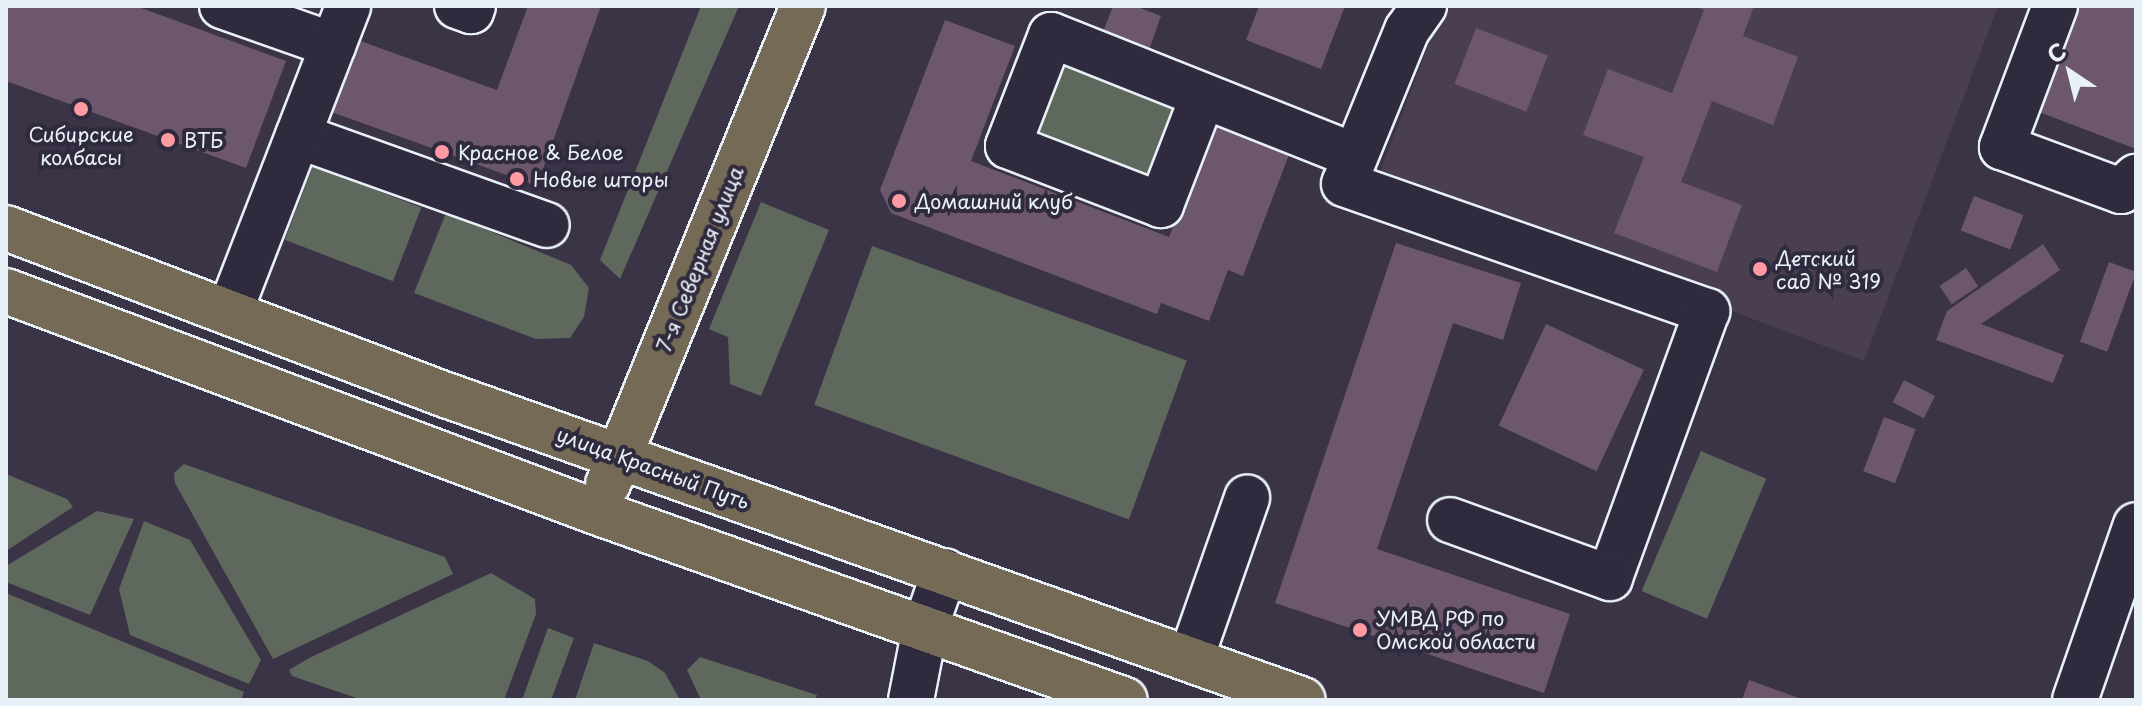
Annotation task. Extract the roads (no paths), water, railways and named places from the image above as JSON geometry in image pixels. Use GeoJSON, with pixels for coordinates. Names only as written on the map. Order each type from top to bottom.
{"type":"FeatureCollection","features":[{"type":"Feature","properties":{"kind":"main road","name":"7-я Северная улица"},"geometry":{"type":"LineString","coordinates":[[596,512],[803,6]]}},
{"type":"Feature","properties":{"kind":"main road","name":"улица Красный Путь"},"geometry":{"type":"LineString","coordinates":[[6,228],[619,456],[1303,700]]}},
{"type":"Feature","properties":{"kind":"main road"},"geometry":{"type":"LineString","coordinates":[[6,291],[596,512],[1125,700]]}},
{"type":"Feature","properties":{"kind":"street"},"geometry":{"type":"LineString","coordinates":[[222,6],[340,25],[230,311]]}},
{"type":"Feature","properties":{"kind":"street"},"geometry":{"type":"LineString","coordinates":[[457,6],[471,11],[473,6]]}},
{"type":"Feature","properties":{"kind":"street"},"geometry":{"type":"LineString","coordinates":[[1424,6],[1407,30],[1353,155],[1344,184],[1707,311],[1610,578],[1450,520]]}},
{"type":"Feature","properties":{"kind":"street"},"geometry":{"type":"LineString","coordinates":[[2055,6],[2002,147],[2121,191],[2136,177]]}},
{"type":"Feature","properties":{"kind":"street"},"geometry":{"type":"LineString","coordinates":[[1203,96],[1161,205],[1008,146],[1051,35],[1353,155]]}},
{"type":"Feature","properties":{"kind":"street"},"geometry":{"type":"LineString","coordinates":[[298,136],[547,225]]}},
{"type":"Feature","properties":{"kind":"street"},"geometry":{"type":"LineString","coordinates":[[1191,658],[1247,498]]}},
{"type":"Feature","properties":{"kind":"street"},"geometry":{"type":"LineString","coordinates":[[2075,700],[2136,525]]}},
{"type":"Feature","properties":{"kind":"street"},"geometry":{"type":"LineString","coordinates":[[911,700],[925,628],[945,571]]}},
{"type":"Feature","properties":{"kind":"place","name":"Сибирские колбасы"},"geometry":{"type":"Point","coordinates":[81,109]}},
{"type":"Feature","properties":{"kind":"place","name":"ВТБ"},"geometry":{"type":"Point","coordinates":[168,140]}},
{"type":"Feature","properties":{"kind":"place","name":"Красное & Белое"},"geometry":{"type":"Point","coordinates":[442,152]}},
{"type":"Feature","properties":{"kind":"place","name":"Новые шторы"},"geometry":{"type":"Point","coordinates":[517,179]}},
{"type":"Feature","properties":{"kind":"place","name":"Домашний клуб"},"geometry":{"type":"Point","coordinates":[899,201]}},
{"type":"Feature","properties":{"kind":"place","name":"Детский сад № 319"},"geometry":{"type":"Point","coordinates":[1760,269]}},
{"type":"Feature","properties":{"kind":"place","name":"УМВД РФ по Омской области"},"geometry":{"type":"Point","coordinates":[1360,630]}}]}
